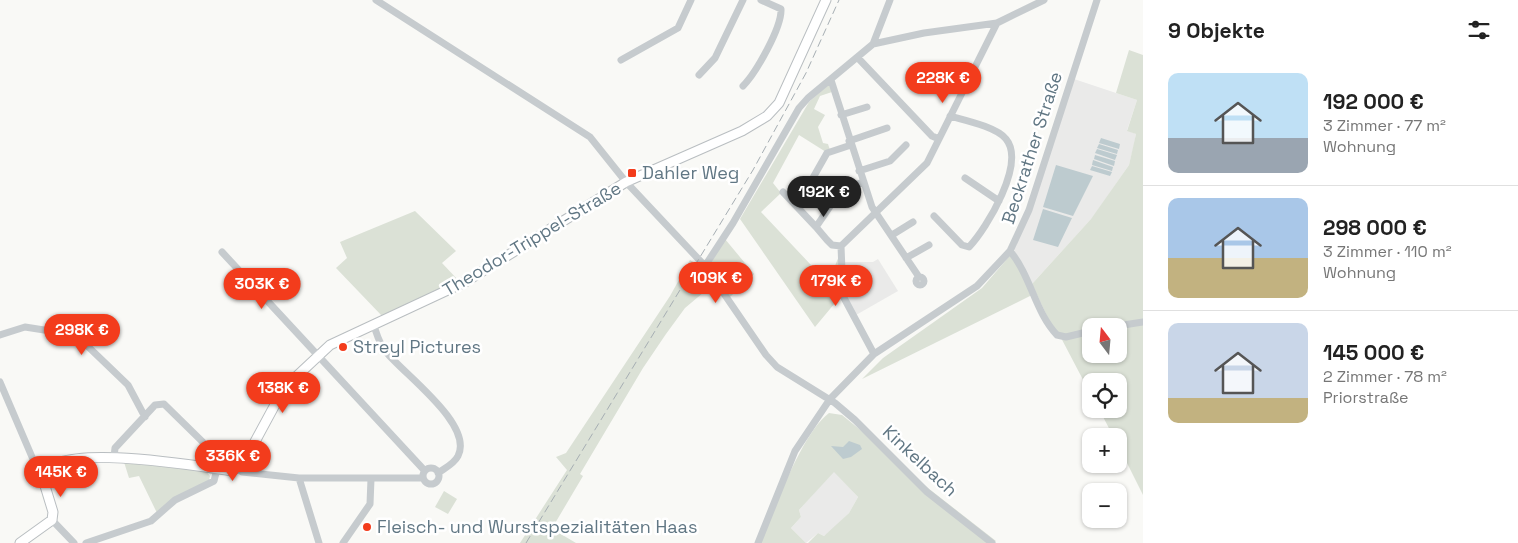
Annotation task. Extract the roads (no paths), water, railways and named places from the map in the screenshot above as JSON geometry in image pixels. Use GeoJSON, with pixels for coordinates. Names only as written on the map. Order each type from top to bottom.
{"type":"FeatureCollection","features":[{"type":"Feature","properties":{"kind":"main road","name":"Theodor-Trippel-Straße"},"geometry":{"type":"LineString","coordinates":[[239,468],[284,388],[318,354],[340,339],[374,326],[465,282],[626,182],[671,160],[742,131],[771,113],[779,103],[826,0]]}},
{"type":"Feature","properties":{"kind":"main road"},"geometry":{"type":"LineString","coordinates":[[20,543],[52,520],[53,512],[42,474],[47,468],[63,462],[114,457],[220,469],[239,468]]}},
{"type":"Feature","properties":{"kind":"street"},"geometry":{"type":"LineString","coordinates":[[376,0],[590,137],[626,182],[704,266],[766,355],[777,366],[830,399]]}},
{"type":"Feature","properties":{"kind":"street"},"geometry":{"type":"LineString","coordinates":[[621,60],[678,28],[691,0]]}},
{"type":"Feature","properties":{"kind":"street"},"geometry":{"type":"LineString","coordinates":[[699,75],[715,58],[743,0]]}},
{"type":"Feature","properties":{"kind":"street"},"geometry":{"type":"LineString","coordinates":[[743,86],[753,76],[781,20],[781,9],[761,0]]}},
{"type":"Feature","properties":{"kind":"street"},"geometry":{"type":"LineString","coordinates":[[704,266],[732,225],[799,108],[808,98],[873,44],[890,0]]}},
{"type":"Feature","properties":{"kind":"street"},"geometry":{"type":"LineString","coordinates":[[873,44],[924,32],[997,23],[1044,0]]}},
{"type":"Feature","properties":{"kind":"street","name":"Beckrather Straße"},"geometry":{"type":"LineString","coordinates":[[758,543],[795,451],[830,399],[874,354],[977,286],[1010,251],[1029,210],[1097,0]]}},
{"type":"Feature","properties":{"kind":"street"},"geometry":{"type":"LineString","coordinates":[[874,354],[843,296],[841,246],[927,164],[997,23]]}},
{"type":"Feature","properties":{"kind":"street"},"geometry":{"type":"LineString","coordinates":[[858,58],[932,136],[939,139]]}},
{"type":"Feature","properties":{"kind":"street"},"geometry":{"type":"LineString","coordinates":[[831,80],[862,182],[875,214],[892,235],[918,277]]}},
{"type":"Feature","properties":{"kind":"street"},"geometry":{"type":"LineString","coordinates":[[841,115],[867,107]]}},
{"type":"Feature","properties":{"kind":"street"},"geometry":{"type":"LineString","coordinates":[[934,216],[962,245],[969,247],[981,234],[999,201],[1010,163],[1011,151],[1007,139],[998,132],[950,116]]}},
{"type":"Feature","properties":{"kind":"street"},"geometry":{"type":"LineString","coordinates":[[797,206],[827,153],[888,128]]}},
{"type":"Feature","properties":{"kind":"street"},"geometry":{"type":"LineString","coordinates":[[859,171],[890,161],[906,146]]}},
{"type":"Feature","properties":{"kind":"street"},"geometry":{"type":"LineString","coordinates":[[965,178],[999,201]]}},
{"type":"Feature","properties":{"kind":"street"},"geometry":{"type":"LineString","coordinates":[[816,226],[833,202],[850,187],[862,182]]}},
{"type":"Feature","properties":{"kind":"street"},"geometry":{"type":"LineString","coordinates":[[783,192],[827,240],[832,244],[841,246]]}},
{"type":"Feature","properties":{"kind":"street"},"geometry":{"type":"LineString","coordinates":[[892,235],[913,222]]}},
{"type":"Feature","properties":{"kind":"street"},"geometry":{"type":"LineString","coordinates":[[906,258],[929,244]]}},
{"type":"Feature","properties":{"kind":"street"},"geometry":{"type":"LineString","coordinates":[[1010,251],[1020,263],[1045,315],[1057,335],[1066,337],[1082,333]]}},
{"type":"Feature","properties":{"kind":"street"},"geometry":{"type":"LineString","coordinates":[[222,252],[318,354],[424,474],[426,482],[434,483],[438,479],[438,472]]}},
{"type":"Feature","properties":{"kind":"street"},"geometry":{"type":"LineString","coordinates":[[1128,324],[1143,322]]}},
{"type":"Feature","properties":{"kind":"street"},"geometry":{"type":"LineString","coordinates":[[0,335],[25,326],[76,335],[128,385],[145,417]]}},
{"type":"Feature","properties":{"kind":"street"},"geometry":{"type":"LineString","coordinates":[[374,326],[387,353],[448,416],[460,437],[458,456],[450,465],[438,472]]}},
{"type":"Feature","properties":{"kind":"street"},"geometry":{"type":"LineString","coordinates":[[0,382],[25,444],[38,471],[42,474]]}},
{"type":"Feature","properties":{"kind":"street","name":"Kinkelbach"},"geometry":{"type":"LineString","coordinates":[[830,399],[855,420],[926,492],[992,543]]}},
{"type":"Feature","properties":{"kind":"street"},"geometry":{"type":"LineString","coordinates":[[86,543],[151,521],[175,500],[214,481],[220,469],[215,454],[164,404],[156,405],[115,448],[114,457]]}},
{"type":"Feature","properties":{"kind":"street"},"geometry":{"type":"LineString","coordinates":[[239,468],[242,472],[299,478],[371,479],[424,474],[432,468],[438,472]]}},
{"type":"Feature","properties":{"kind":"street"},"geometry":{"type":"LineString","coordinates":[[299,478],[320,543]]}},
{"type":"Feature","properties":{"kind":"street"},"geometry":{"type":"LineString","coordinates":[[343,543],[370,504],[371,479]]}},
{"type":"Feature","properties":{"kind":"street"},"geometry":{"type":"LineString","coordinates":[[52,520],[74,543]]}},
{"type":"Feature","properties":{"kind":"railway"},"geometry":{"type":"LineString","coordinates":[[526,543],[753,170],[806,73],[839,0]]}},
{"type":"Feature","properties":{"kind":"place","name":"Dahler Weg"},"geometry":{"type":"Point","coordinates":[632,173]}},
{"type":"Feature","properties":{"kind":"place","name":"Streyl Pictures"},"geometry":{"type":"Point","coordinates":[343,347]}},
{"type":"Feature","properties":{"kind":"place","name":"Fleisch- und Wurstspezialitäten Haas"},"geometry":{"type":"Point","coordinates":[367,527]}}]}
